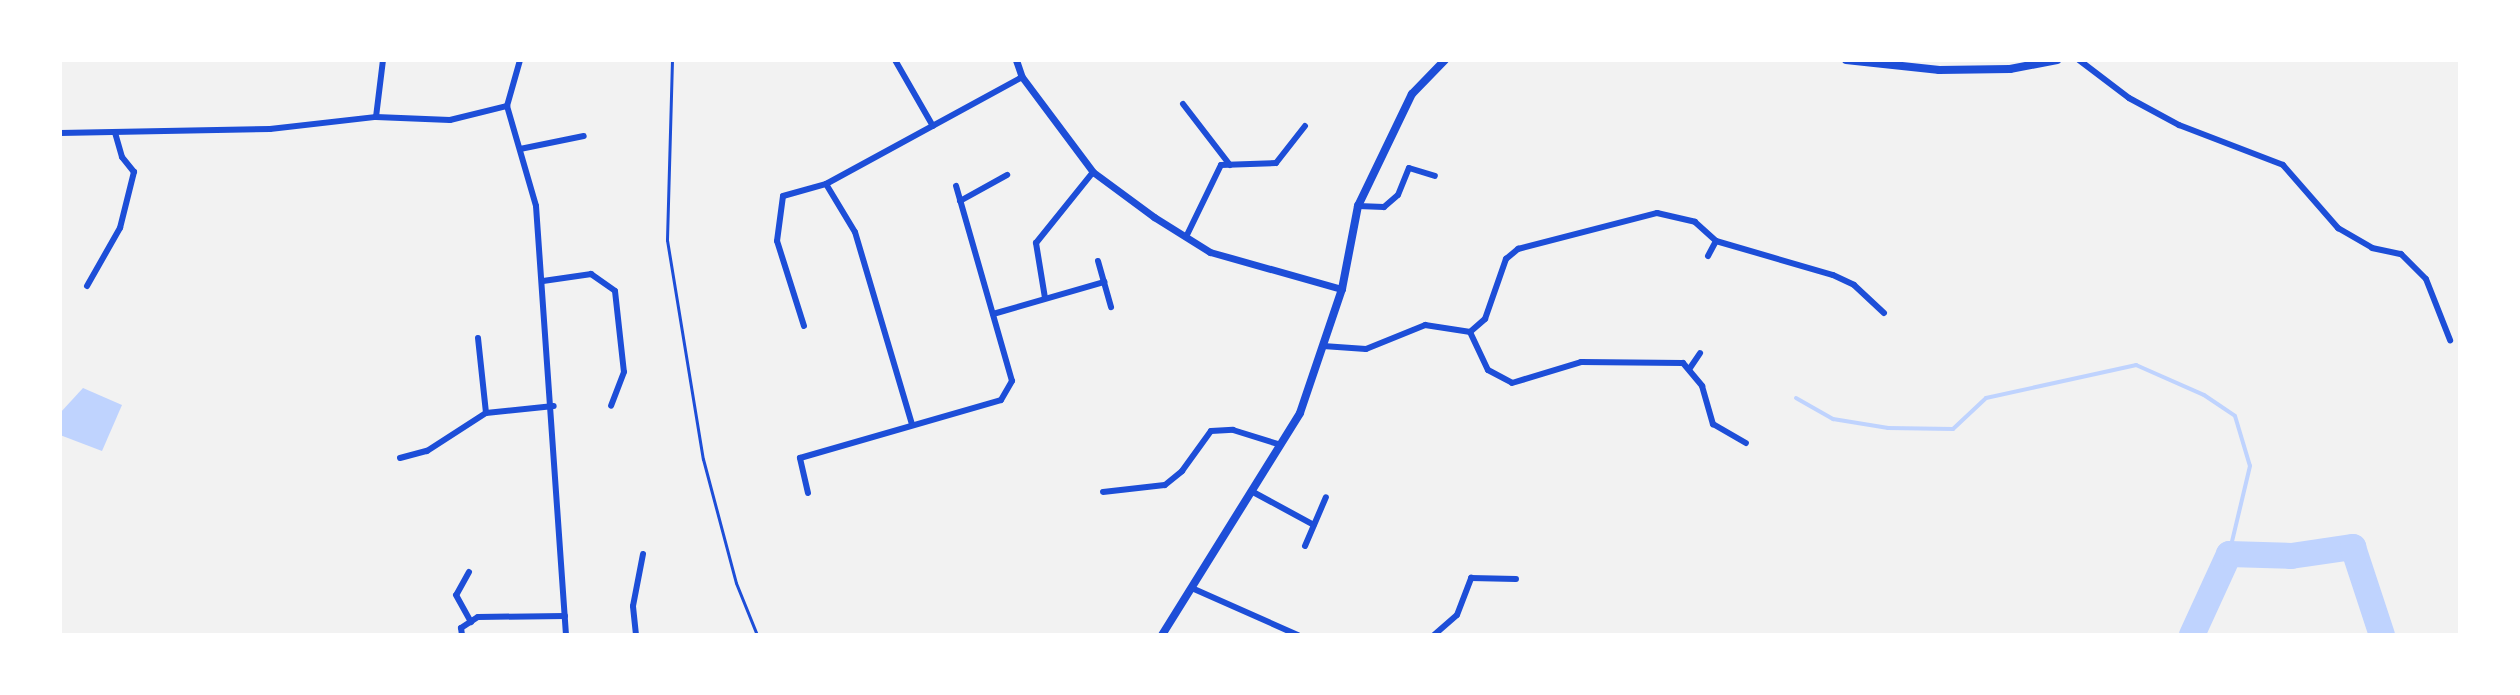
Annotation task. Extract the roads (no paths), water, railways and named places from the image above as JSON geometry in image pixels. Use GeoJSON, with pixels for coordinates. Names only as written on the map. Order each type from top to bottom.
{"type":"FeatureCollection","features":[{"type":"Feature","properties":{"kind":"main road"},"geometry":{"type":"LineString","coordinates":[[1162,635],[1194,589],[1300,413],[1342,289],[1358,206],[1412,94],[1445,60]]}},
{"type":"Feature","properties":{"kind":"main road"},"geometry":{"type":"LineString","coordinates":[[1846,60],[1939,70],[2021,67],[2057,60]]}},
{"type":"Feature","properties":{"kind":"street"},"geometry":{"type":"LineString","coordinates":[[376,117],[383,60]]}},
{"type":"Feature","properties":{"kind":"street"},"geometry":{"type":"LineString","coordinates":[[520,60],[507,106],[536,206],[554,406],[566,635]]}},
{"type":"Feature","properties":{"kind":"street"},"geometry":{"type":"LineString","coordinates":[[895,60],[933,126]]}},
{"type":"Feature","properties":{"kind":"street"},"geometry":{"type":"LineString","coordinates":[[1016,60],[1022,77],[1093,172],[1210,252],[1342,289]]}},
{"type":"Feature","properties":{"kind":"street"},"geometry":{"type":"LineString","coordinates":[[2012,60],[2021,67]]}},
{"type":"Feature","properties":{"kind":"street"},"geometry":{"type":"LineString","coordinates":[[2079,60],[2129,98],[2179,125],[2283,165],[2338,228],[2372,248],[2401,254],[2426,279],[2450,340]]}},
{"type":"Feature","properties":{"kind":"street"},"geometry":{"type":"LineString","coordinates":[[804,326],[777,241],[783,196],[826,184],[1022,77]]}},
{"type":"Feature","properties":{"kind":"street"},"geometry":{"type":"LineString","coordinates":[[1183,104],[1230,165]]}},
{"type":"Feature","properties":{"kind":"street"},"geometry":{"type":"LineString","coordinates":[[60,133],[270,129],[376,117],[450,120],[507,106]]}},
{"type":"Feature","properties":{"kind":"street"},"geometry":{"type":"LineString","coordinates":[[1186,237],[1221,165],[1276,163],[1305,126]]}},
{"type":"Feature","properties":{"kind":"street"},"geometry":{"type":"LineString","coordinates":[[87,286],[120,228],[134,172],[122,157],[115,133]]}},
{"type":"Feature","properties":{"kind":"street"},"geometry":{"type":"LineString","coordinates":[[520,149],[584,136]]}},
{"type":"Feature","properties":{"kind":"street"},"geometry":{"type":"LineString","coordinates":[[1358,206],[1384,207],[1398,195],[1409,168],[1435,176]]}},
{"type":"Feature","properties":{"kind":"street"},"geometry":{"type":"LineString","coordinates":[[1045,298],[1036,243],[1093,172]]}},
{"type":"Feature","properties":{"kind":"street"},"geometry":{"type":"LineString","coordinates":[[960,201],[1007,175]]}},
{"type":"Feature","properties":{"kind":"street"},"geometry":{"type":"LineString","coordinates":[[826,184],[855,232],[912,425]]}},
{"type":"Feature","properties":{"kind":"street"},"geometry":{"type":"LineString","coordinates":[[808,493],[800,458],[1001,400],[1012,381],[956,186]]}},
{"type":"Feature","properties":{"kind":"street"},"geometry":{"type":"LineString","coordinates":[[1323,346],[1366,349],[1425,325],[1470,332],[1485,319],[1506,259],[1518,249],[1657,213],[1695,222],[1716,241],[1833,275],[1854,285],[1884,313]]}},
{"type":"Feature","properties":{"kind":"street"},"geometry":{"type":"LineString","coordinates":[[1708,256],[1716,241]]}},
{"type":"Feature","properties":{"kind":"street"},"geometry":{"type":"LineString","coordinates":[[1098,261],[1111,307]]}},
{"type":"Feature","properties":{"kind":"street"},"geometry":{"type":"LineString","coordinates":[[543,281],[591,274],[615,291],[624,372],[611,406]]}},
{"type":"Feature","properties":{"kind":"street"},"geometry":{"type":"LineString","coordinates":[[993,314],[1104,282]]}},
{"type":"Feature","properties":{"kind":"street"},"geometry":{"type":"LineString","coordinates":[[1470,332],[1488,370],[1512,383],[1581,362],[1667,361],[1690,368],[1702,386],[1713,424],[1746,443]]}},
{"type":"Feature","properties":{"kind":"street"},"geometry":{"type":"LineString","coordinates":[[478,338],[486,413]]}},
{"type":"Feature","properties":{"kind":"street"},"geometry":{"type":"LineString","coordinates":[[1690,368],[1700,353]]}},
{"type":"Feature","properties":{"kind":"street"},"geometry":{"type":"LineString","coordinates":[[400,458],[427,451],[486,413],[554,406]]}},
{"type":"Feature","properties":{"kind":"street"},"geometry":{"type":"LineString","coordinates":[[1103,492],[1165,485],[1211,431],[1233,430],[1281,445]]}},
{"type":"Feature","properties":{"kind":"street"},"geometry":{"type":"LineString","coordinates":[[1253,492],[1314,525]]}},
{"type":"Feature","properties":{"kind":"street"},"geometry":{"type":"LineString","coordinates":[[1305,546],[1326,497]]}},
{"type":"Feature","properties":{"kind":"street"},"geometry":{"type":"LineString","coordinates":[[636,635],[633,606],[643,554]]}},
{"type":"Feature","properties":{"kind":"street"},"geometry":{"type":"LineString","coordinates":[[469,572],[456,595],[471,622]]}},
{"type":"Feature","properties":{"kind":"street"},"geometry":{"type":"LineString","coordinates":[[1434,635],[1457,615],[1471,578],[1516,579]]}},
{"type":"Feature","properties":{"kind":"street"},"geometry":{"type":"LineString","coordinates":[[1194,589],[1283,632],[1298,635]]}},
{"type":"Feature","properties":{"kind":"street"},"geometry":{"type":"LineString","coordinates":[[462,635],[461,628],[478,617],[565,616]]}},
{"type":"Feature","properties":{"kind":"water"},"geometry":{"type":"Polygon","coordinates":[[[83,388],[122,405],[102,451],[60,435],[60,413],[83,388]]]}},
{"type":"Feature","properties":{"kind":"waterway"},"geometry":{"type":"LineString","coordinates":[[1796,398],[1833,419],[1888,428],[1953,429],[1986,398],[2136,365],[2204,395],[2235,416],[2250,466],[2229,554]]}},
{"type":"Feature","properties":{"kind":"waterway"},"geometry":{"type":"LineString","coordinates":[[2192,635],[2229,554],[2291,556],[2353,547],[2382,635]]}}]}
